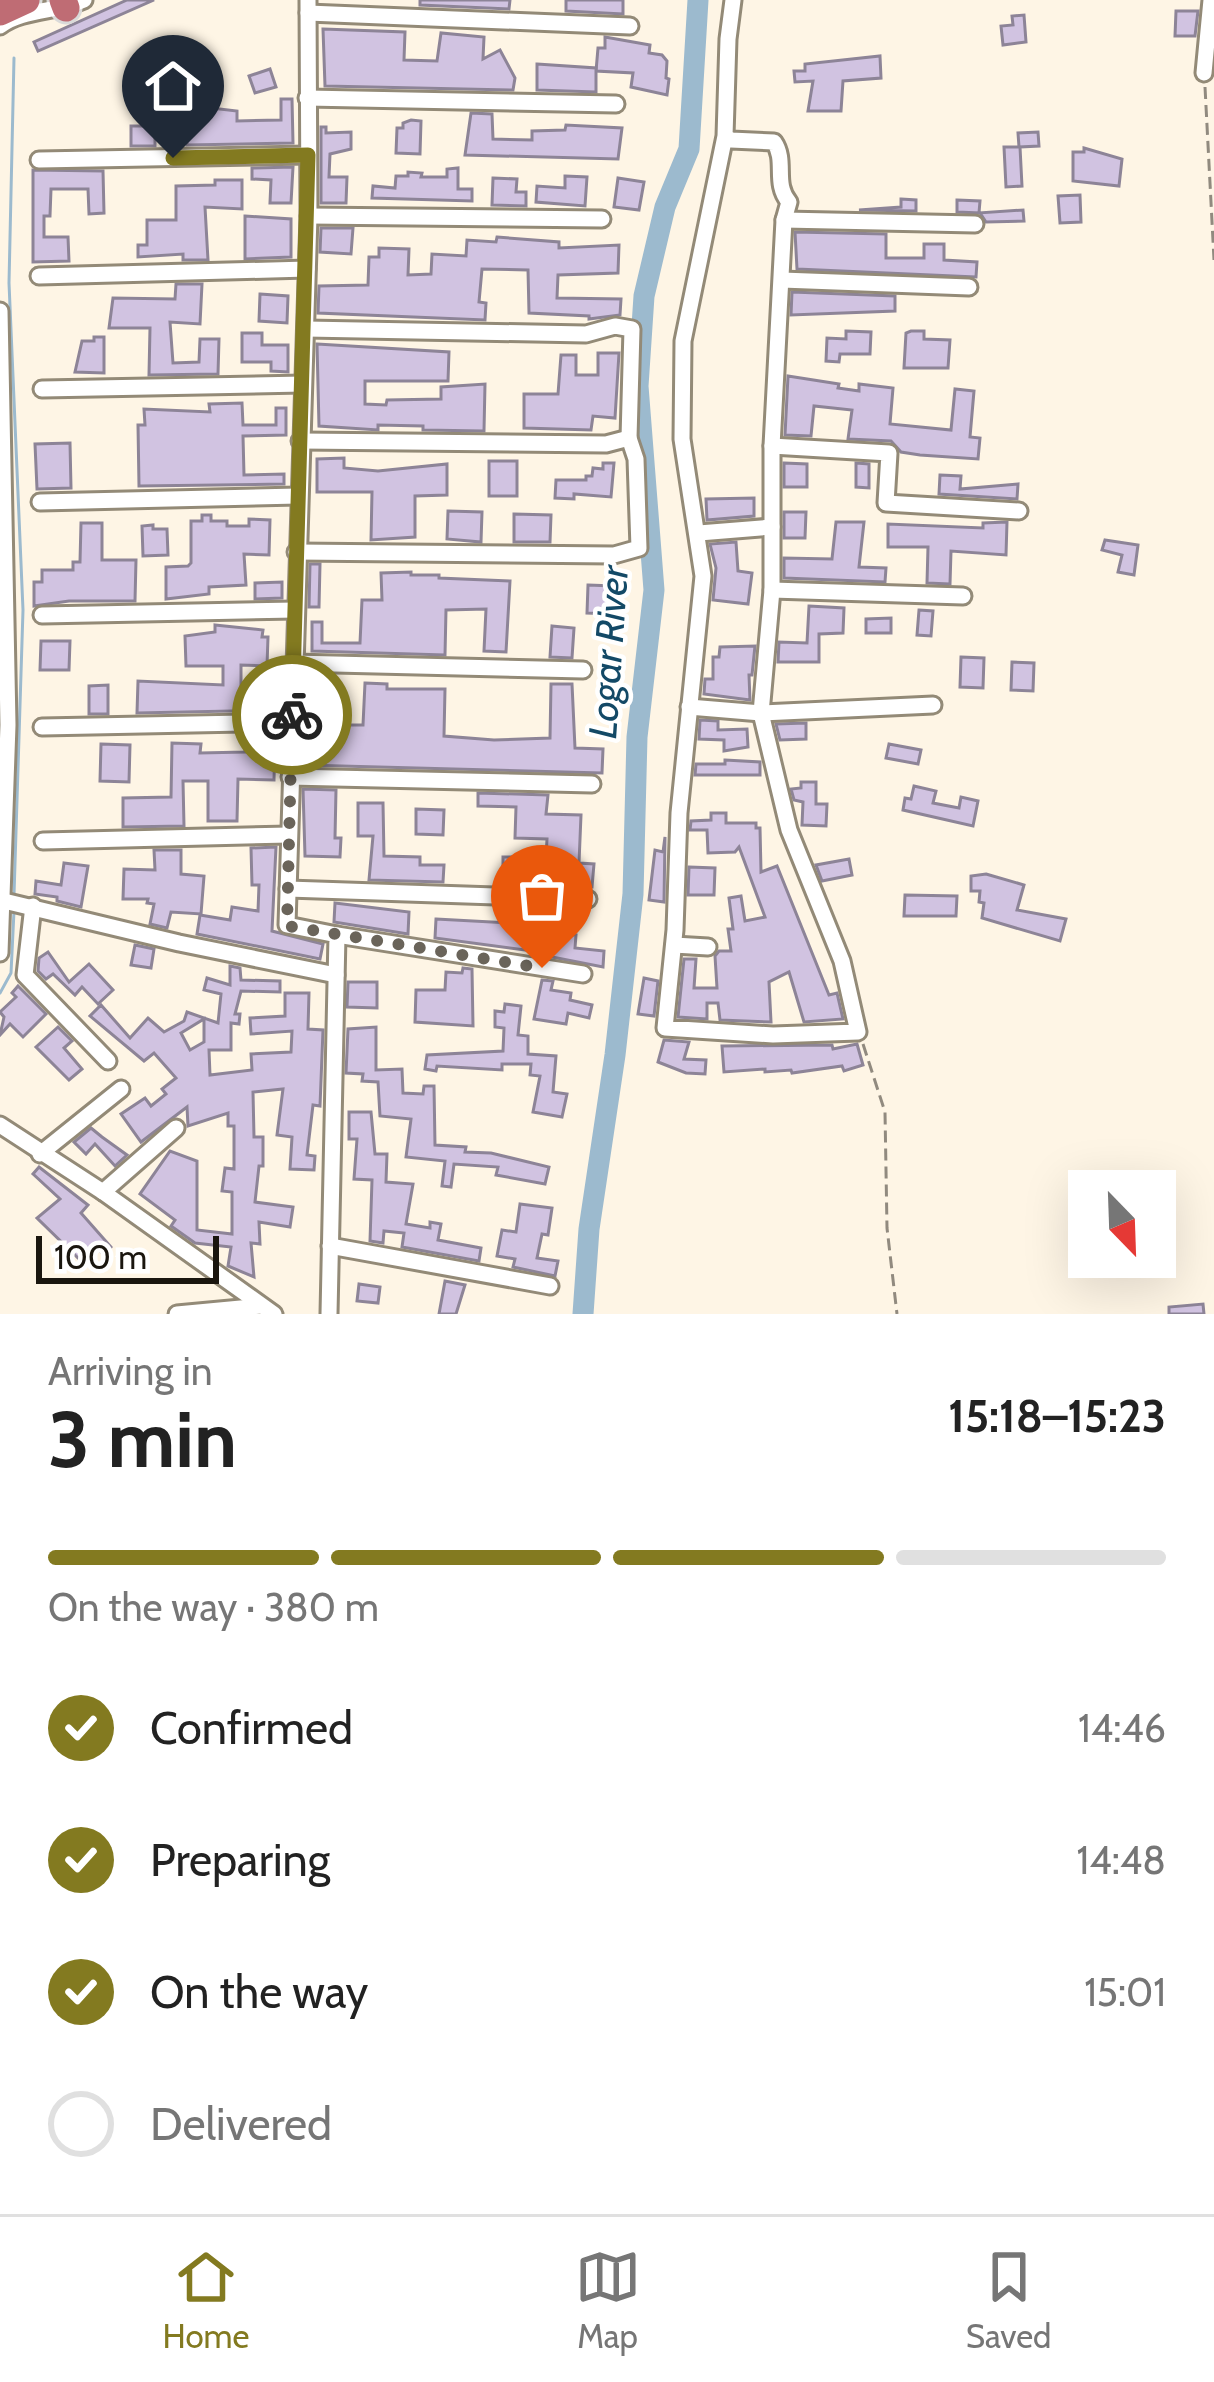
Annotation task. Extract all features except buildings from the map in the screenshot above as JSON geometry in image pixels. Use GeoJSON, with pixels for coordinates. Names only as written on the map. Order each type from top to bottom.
{"type":"FeatureCollection","features":[{"type":"Feature","properties":{"kind":"highway"},"geometry":{"type":"LineString","coordinates":[[0,12],[26,0]]}},
{"type":"Feature","properties":{"kind":"street"},"geometry":{"type":"LineString","coordinates":[[725,136],[774,142],[779,150],[781,193],[789,202],[784,220],[772,446],[772,590],[761,713],[789,830],[842,961],[858,1032],[773,1035],[664,1028],[674,945],[688,707],[703,595],[699,533],[682,439],[683,341],[725,136],[734,0]]}},
{"type":"Feature","properties":{"kind":"street"},"geometry":{"type":"LineString","coordinates":[[1204,73],[1211,0]]}},
{"type":"Feature","properties":{"kind":"street"},"geometry":{"type":"LineString","coordinates":[[0,26],[9,19],[71,3]]}},
{"type":"Feature","properties":{"kind":"street"},"geometry":{"type":"LineString","coordinates":[[583,974],[287,926],[308,269],[308,7],[630,26]]}},
{"type":"Feature","properties":{"kind":"street"},"geometry":{"type":"LineString","coordinates":[[307,98],[616,104]]}},
{"type":"Feature","properties":{"kind":"street"},"geometry":{"type":"LineString","coordinates":[[39,160],[308,155]]}},
{"type":"Feature","properties":{"kind":"street"},"geometry":{"type":"LineString","coordinates":[[309,216],[602,219]]}},
{"type":"Feature","properties":{"kind":"street"},"geometry":{"type":"LineString","coordinates":[[784,220],[975,224]]}},
{"type":"Feature","properties":{"kind":"street"},"geometry":{"type":"LineString","coordinates":[[39,276],[308,269]]}},
{"type":"Feature","properties":{"kind":"street"},"geometry":{"type":"LineString","coordinates":[[782,280],[969,287]]}},
{"type":"Feature","properties":{"kind":"street"},"geometry":{"type":"LineString","coordinates":[[0,311],[2,854],[8,902],[0,953]]}},
{"type":"Feature","properties":{"kind":"street"},"geometry":{"type":"LineString","coordinates":[[296,552],[614,555],[639,548],[636,459],[629,437],[632,329],[615,326],[586,334],[306,329]]}},
{"type":"Feature","properties":{"kind":"street"},"geometry":{"type":"LineString","coordinates":[[43,389],[303,384]]}},
{"type":"Feature","properties":{"kind":"street"},"geometry":{"type":"LineString","coordinates":[[300,441],[606,444],[629,437]]}},
{"type":"Feature","properties":{"kind":"street"},"geometry":{"type":"LineString","coordinates":[[772,446],[889,453],[886,503],[1019,511]]}},
{"type":"Feature","properties":{"kind":"street"},"geometry":{"type":"LineString","coordinates":[[40,502],[298,496]]}},
{"type":"Feature","properties":{"kind":"street"},"geometry":{"type":"LineString","coordinates":[[699,533],[772,527]]}},
{"type":"Feature","properties":{"kind":"street"},"geometry":{"type":"LineString","coordinates":[[772,590],[963,596]]}},
{"type":"Feature","properties":{"kind":"street"},"geometry":{"type":"LineString","coordinates":[[42,615],[295,610]]}},
{"type":"Feature","properties":{"kind":"street"},"geometry":{"type":"LineString","coordinates":[[293,663],[583,670]]}},
{"type":"Feature","properties":{"kind":"street"},"geometry":{"type":"LineString","coordinates":[[688,707],[761,713],[933,704]]}},
{"type":"Feature","properties":{"kind":"street"},"geometry":{"type":"LineString","coordinates":[[42,727],[292,722]]}},
{"type":"Feature","properties":{"kind":"street"},"geometry":{"type":"LineString","coordinates":[[290,777],[592,784]]}},
{"type":"Feature","properties":{"kind":"street"},"geometry":{"type":"LineString","coordinates":[[44,841],[289,835]]}},
{"type":"Feature","properties":{"kind":"street"},"geometry":{"type":"LineString","coordinates":[[288,889],[588,899]]}},
{"type":"Feature","properties":{"kind":"street"},"geometry":{"type":"LineString","coordinates":[[8,902],[336,975]]}},
{"type":"Feature","properties":{"kind":"street"},"geometry":{"type":"LineString","coordinates":[[33,906],[27,980],[108,1061]]}},
{"type":"Feature","properties":{"kind":"street"},"geometry":{"type":"LineString","coordinates":[[329,1314],[337,935]]}},
{"type":"Feature","properties":{"kind":"street"},"geometry":{"type":"LineString","coordinates":[[674,945],[708,947]]}},
{"type":"Feature","properties":{"kind":"street"},"geometry":{"type":"LineString","coordinates":[[40,1154],[121,1089]]}},
{"type":"Feature","properties":{"kind":"street"},"geometry":{"type":"LineString","coordinates":[[0,1125],[267,1310]]}},
{"type":"Feature","properties":{"kind":"street"},"geometry":{"type":"LineString","coordinates":[[103,1192],[176,1127]]}},
{"type":"Feature","properties":{"kind":"street"},"geometry":{"type":"LineString","coordinates":[[330,1246],[550,1286]]}},
{"type":"Feature","properties":{"kind":"street"},"geometry":{"type":"LineString","coordinates":[[177,1314],[267,1310]]}},
{"type":"Feature","properties":{"kind":"path"},"geometry":{"type":"LineString","coordinates":[[1204,73],[1214,260]]}},
{"type":"Feature","properties":{"kind":"path"},"geometry":{"type":"LineString","coordinates":[[858,1032],[885,1112],[887,1228],[897,1314]]}},
{"type":"Feature","properties":{"kind":"waterway","name":"Logar River"},"geometry":{"type":"LineString","coordinates":[[583,1314],[589,1229],[633,894],[637,737],[654,590],[638,386],[644,296],[665,207],[689,149],[698,0]]}},
{"type":"Feature","properties":{"kind":"waterway"},"geometry":{"type":"LineString","coordinates":[[14,58],[9,283],[23,610],[14,895]]}},
{"type":"Feature","properties":{"kind":"waterway"},"geometry":{"type":"LineString","coordinates":[[0,993],[11,973],[14,911]]}},
{"type":"Feature","properties":{"kind":"way so far"},"geometry":{"type":"LineString","coordinates":[[292,715],[287,926],[542,968]]}},
{"type":"Feature","properties":{"kind":"route"},"geometry":{"type":"LineString","coordinates":[[173,158],[308,155],[292,715]]}}]}
